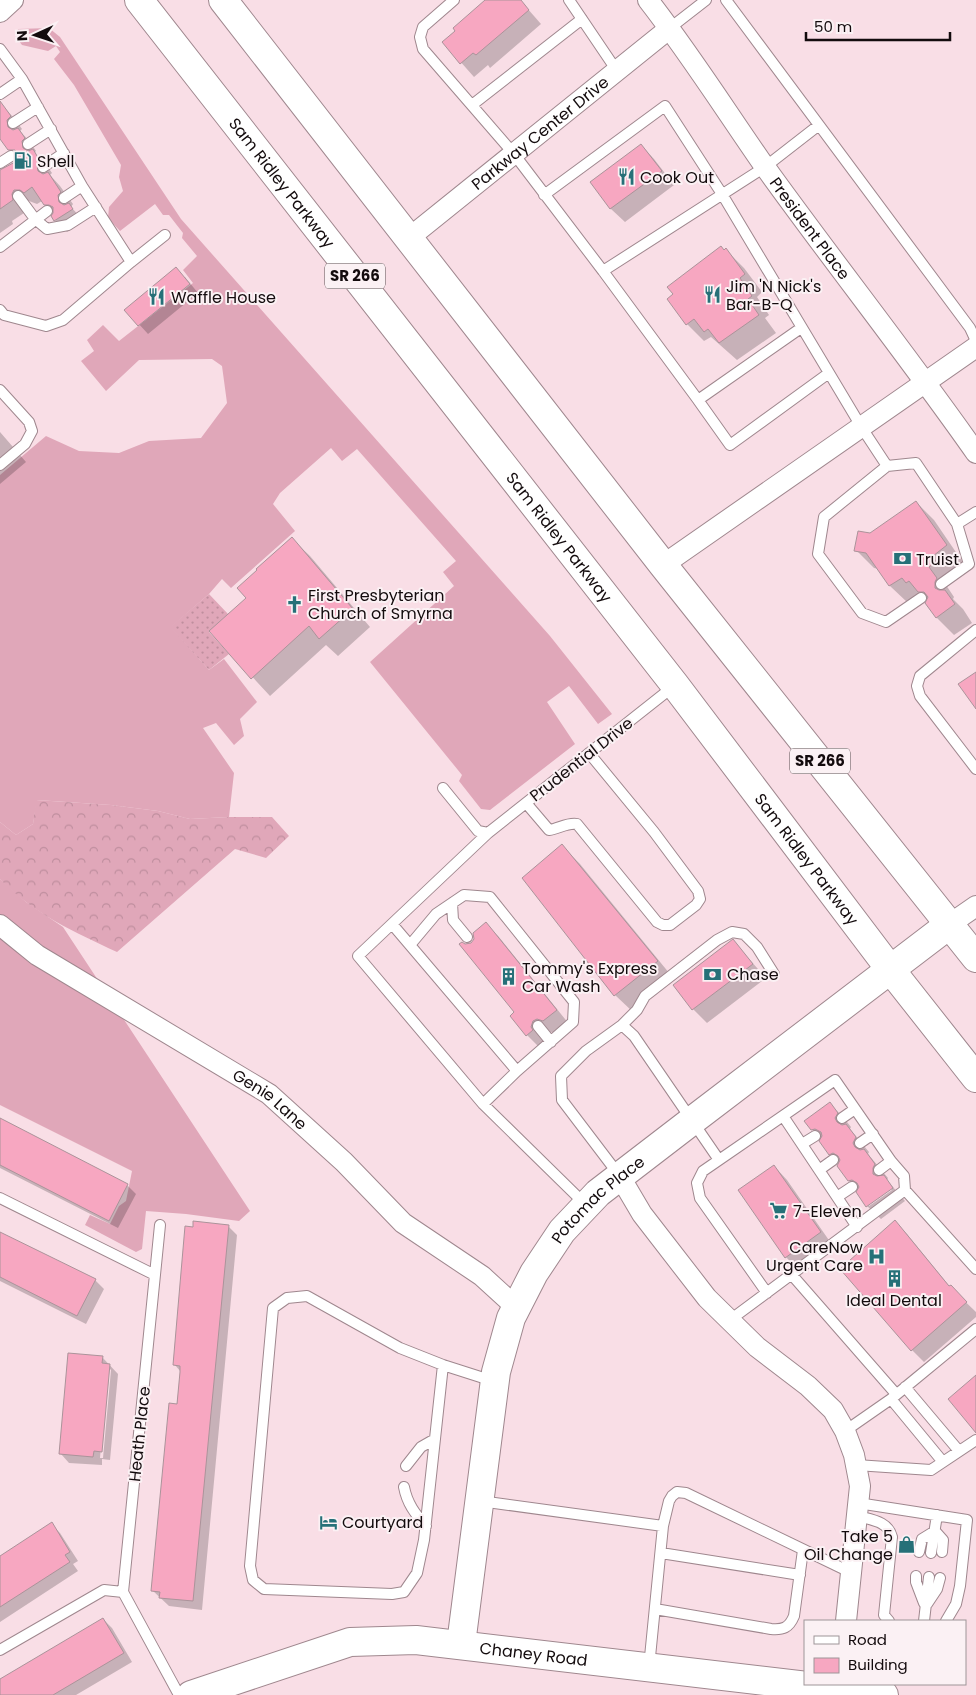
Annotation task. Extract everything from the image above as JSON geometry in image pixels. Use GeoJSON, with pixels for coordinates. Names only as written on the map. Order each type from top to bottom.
{"type":"FeatureCollection","features":[{"type":"Feature","properties":{"kind":"main road","name":"Sam Ridley Parkway"},"geometry":{"type":"LineString","coordinates":[[139,0],[675,685],[890,969],[976,1078]]}},
{"type":"Feature","properties":{"kind":"main road","name":"SR 266"},"geometry":{"type":"LineString","coordinates":[[223,0],[664,565],[976,958]]}},
{"type":"Feature","properties":{"kind":"main road","name":"Potomac Place"},"geometry":{"type":"LineString","coordinates":[[460,1644],[496,1372],[511,1318],[516,1307],[534,1273],[562,1231],[598,1193],[619,1175],[658,1148],[950,924]]}},
{"type":"Feature","properties":{"kind":"main road","name":"Chaney Road"},"geometry":{"type":"LineString","coordinates":[[191,1695],[350,1642],[416,1640],[804,1685]]}},
{"type":"Feature","properties":{"kind":"main road","name":"Chaney Road"},"geometry":{"type":"LineString","coordinates":[[804,1685],[884,1695]]}},
{"type":"Feature","properties":{"kind":"street"},"geometry":{"type":"LineString","coordinates":[[0,12],[13,0]]}},
{"type":"Feature","properties":{"kind":"street","name":"President Place"},"geometry":{"type":"LineString","coordinates":[[648,0],[670,28],[766,167],[926,382],[976,453]]}},
{"type":"Feature","properties":{"kind":"street","name":"Parkway Center Drive"},"geometry":{"type":"LineString","coordinates":[[409,238],[670,28]]}},
{"type":"Feature","properties":{"kind":"street"},"geometry":{"type":"LineString","coordinates":[[664,565],[976,348]]}},
{"type":"Feature","properties":{"kind":"street","name":"Potomac Place"},"geometry":{"type":"LineString","coordinates":[[950,924],[976,906]]}},
{"type":"Feature","properties":{"kind":"street","name":"Genie Lane"},"geometry":{"type":"LineString","coordinates":[[0,925],[37,955],[268,1094],[344,1162],[403,1223],[482,1276],[516,1307]]}},
{"type":"Feature","properties":{"kind":"street"},"geometry":{"type":"LineString","coordinates":[[619,1175],[642,1214],[707,1298],[757,1347],[808,1386],[832,1410],[845,1431],[856,1465],[860,1486],[846,1620]]}},
{"type":"Feature","properties":{"kind":"lane"},"geometry":{"type":"LineString","coordinates":[[454,0],[423,27],[420,37],[423,49],[514,154],[603,271],[730,446],[829,373]]}},
{"type":"Feature","properties":{"kind":"lane"},"geometry":{"type":"LineString","coordinates":[[569,0],[617,71]]}},
{"type":"Feature","properties":{"kind":"lane"},"geometry":{"type":"LineString","coordinates":[[670,28],[706,0]]}},
{"type":"Feature","properties":{"kind":"lane"},"geometry":{"type":"LineString","coordinates":[[726,0],[970,328],[976,341]]}},
{"type":"Feature","properties":{"kind":"lane"},"geometry":{"type":"LineString","coordinates":[[472,105],[582,19]]}},
{"type":"Feature","properties":{"kind":"lane"},"geometry":{"type":"LineString","coordinates":[[0,49],[22,80],[82,186],[131,262]]}},
{"type":"Feature","properties":{"kind":"lane"},"geometry":{"type":"LineString","coordinates":[[0,94],[22,80]]}},
{"type":"Feature","properties":{"kind":"lane"},"geometry":{"type":"LineString","coordinates":[[544,195],[665,106],[722,194],[862,428],[887,466]]}},
{"type":"Feature","properties":{"kind":"lane"},"geometry":{"type":"LineString","coordinates":[[14,123],[38,107]]}},
{"type":"Feature","properties":{"kind":"lane"},"geometry":{"type":"LineString","coordinates":[[603,271],[766,167],[819,125]]}},
{"type":"Feature","properties":{"kind":"lane"},"geometry":{"type":"LineString","coordinates":[[28,144],[51,129]]}},
{"type":"Feature","properties":{"kind":"lane"},"geometry":{"type":"LineString","coordinates":[[43,167],[64,154]]}},
{"type":"Feature","properties":{"kind":"lane"},"geometry":{"type":"LineString","coordinates":[[0,164],[11,156]]}},
{"type":"Feature","properties":{"kind":"lane"},"geometry":{"type":"LineString","coordinates":[[64,198],[82,186]]}},
{"type":"Feature","properties":{"kind":"lane"},"geometry":{"type":"LineString","coordinates":[[18,196],[34,219],[47,229],[68,224],[96,207]]}},
{"type":"Feature","properties":{"kind":"lane"},"geometry":{"type":"LineString","coordinates":[[0,246],[47,211]]}},
{"type":"Feature","properties":{"kind":"lane"},"geometry":{"type":"LineString","coordinates":[[1,314],[46,326],[63,320],[165,235]]}},
{"type":"Feature","properties":{"kind":"lane"},"geometry":{"type":"LineString","coordinates":[[698,400],[802,328]]}},
{"type":"Feature","properties":{"kind":"lane"},"geometry":{"type":"LineString","coordinates":[[0,390],[28,422],[32,431],[25,444],[0,465]]}},
{"type":"Feature","properties":{"kind":"lane"},"geometry":{"type":"LineString","coordinates":[[922,598],[886,622],[862,613],[818,554],[824,517],[887,466],[916,463],[957,524],[969,564],[941,584]]}},
{"type":"Feature","properties":{"kind":"lane"},"geometry":{"type":"LineString","coordinates":[[957,524],[976,512]]}},
{"type":"Feature","properties":{"kind":"lane"},"geometry":{"type":"LineString","coordinates":[[976,630],[920,676],[917,686],[920,696],[976,769]]}},
{"type":"Feature","properties":{"kind":"lane","name":"Prudential Drive"},"geometry":{"type":"LineString","coordinates":[[483,1104],[358,956],[488,833],[675,685]]}},
{"type":"Feature","properties":{"kind":"lane"},"geometry":{"type":"LineString","coordinates":[[526,803],[549,830],[558,829],[572,822],[577,824],[657,922],[670,925],[696,905],[700,899],[698,890],[654,832],[589,753]]}},
{"type":"Feature","properties":{"kind":"lane"},"geometry":{"type":"LineString","coordinates":[[444,788],[478,830],[488,833]]}},
{"type":"Feature","properties":{"kind":"lane"},"geometry":{"type":"LineString","coordinates":[[410,945],[436,914],[464,895],[490,896],[574,1002],[573,1022],[483,1104],[586,1206]]}},
{"type":"Feature","properties":{"kind":"lane"},"geometry":{"type":"LineString","coordinates":[[452,903],[453,920],[467,937]]}},
{"type":"Feature","properties":{"kind":"lane"},"geometry":{"type":"LineString","coordinates":[[392,924],[517,1071]]}},
{"type":"Feature","properties":{"kind":"lane"},"geometry":{"type":"LineString","coordinates":[[619,1175],[579,1125],[562,1100],[561,1076],[586,1051],[622,1025],[636,1010],[645,996],[717,940],[732,932],[744,934],[757,947],[774,974]]}},
{"type":"Feature","properties":{"kind":"lane"},"geometry":{"type":"LineString","coordinates":[[622,1025],[634,1036],[719,1160]]}},
{"type":"Feature","properties":{"kind":"lane"},"geometry":{"type":"LineString","coordinates":[[538,1026],[550,1042]]}},
{"type":"Feature","properties":{"kind":"lane"},"geometry":{"type":"LineString","coordinates":[[767,1293],[700,1198],[697,1183],[703,1171],[835,1080],[904,1176],[905,1190],[976,1269]]}},
{"type":"Feature","properties":{"kind":"lane"},"geometry":{"type":"LineString","coordinates":[[842,1118],[856,1109]]}},
{"type":"Feature","properties":{"kind":"lane"},"geometry":{"type":"LineString","coordinates":[[783,1116],[857,1227]]}},
{"type":"Feature","properties":{"kind":"lane"},"geometry":{"type":"LineString","coordinates":[[860,1143],[873,1134]]}},
{"type":"Feature","properties":{"kind":"lane"},"geometry":{"type":"LineString","coordinates":[[802,1144],[815,1136]]}},
{"type":"Feature","properties":{"kind":"lane"},"geometry":{"type":"LineString","coordinates":[[819,1170],[833,1160]]}},
{"type":"Feature","properties":{"kind":"lane"},"geometry":{"type":"LineString","coordinates":[[880,1170],[891,1160]]}},
{"type":"Feature","properties":{"kind":"lane"},"geometry":{"type":"LineString","coordinates":[[837,1197],[852,1187]]}},
{"type":"Feature","properties":{"kind":"lane"},"geometry":{"type":"LineString","coordinates":[[730,1320],[905,1190]]}},
{"type":"Feature","properties":{"kind":"lane"},"geometry":{"type":"LineString","coordinates":[[0,1198],[155,1275]]}},
{"type":"Feature","properties":{"kind":"lane","name":"Heath Place"},"geometry":{"type":"LineString","coordinates":[[124,1592],[160,1225]]}},
{"type":"Feature","properties":{"kind":"lane"},"geometry":{"type":"LineString","coordinates":[[792,1275],[894,1396],[943,1462]]}},
{"type":"Feature","properties":{"kind":"lane"},"geometry":{"type":"LineString","coordinates":[[443,1365],[426,1526],[417,1573],[404,1592],[392,1594],[264,1589],[253,1580],[250,1566],[273,1308],[287,1298],[307,1296],[400,1348],[443,1365],[494,1381]]}},
{"type":"Feature","properties":{"kind":"lane"},"geometry":{"type":"LineString","coordinates":[[845,1431],[894,1396],[976,1329]]}},
{"type":"Feature","properties":{"kind":"lane"},"geometry":{"type":"LineString","coordinates":[[905,1387],[959,1451]]}},
{"type":"Feature","properties":{"kind":"lane"},"geometry":{"type":"LineString","coordinates":[[406,1466],[421,1447],[435,1438]]}},
{"type":"Feature","properties":{"kind":"lane"},"geometry":{"type":"LineString","coordinates":[[856,1465],[931,1470],[976,1440]]}},
{"type":"Feature","properties":{"kind":"lane"},"geometry":{"type":"LineString","coordinates":[[404,1487],[406,1498],[416,1515],[426,1526]]}},
{"type":"Feature","properties":{"kind":"lane"},"geometry":{"type":"LineString","coordinates":[[649,1667],[663,1526],[672,1496],[677,1492],[686,1493],[852,1573]]}},
{"type":"Feature","properties":{"kind":"lane"},"geometry":{"type":"LineString","coordinates":[[479,1501],[663,1526]]}},
{"type":"Feature","properties":{"kind":"lane"},"geometry":{"type":"LineString","coordinates":[[858,1509],[937,1515],[967,1520],[960,1586],[956,1604],[947,1620]]}},
{"type":"Feature","properties":{"kind":"lane"},"geometry":{"type":"LineString","coordinates":[[858,1509],[885,1524],[890,1529],[892,1537],[884,1615],[888,1620]]}},
{"type":"Feature","properties":{"kind":"lane"},"geometry":{"type":"LineString","coordinates":[[931,1553],[937,1515]]}},
{"type":"Feature","properties":{"kind":"lane"},"geometry":{"type":"LineString","coordinates":[[919,1552],[922,1539],[935,1531]]}},
{"type":"Feature","properties":{"kind":"lane"},"geometry":{"type":"LineString","coordinates":[[935,1531],[943,1540],[942,1552]]}},
{"type":"Feature","properties":{"kind":"lane"},"geometry":{"type":"LineString","coordinates":[[655,1608],[771,1630],[786,1628],[791,1624],[794,1616],[803,1550]]}},
{"type":"Feature","properties":{"kind":"lane"},"geometry":{"type":"LineString","coordinates":[[660,1553],[800,1575]]}},
{"type":"Feature","properties":{"kind":"lane"},"geometry":{"type":"LineString","coordinates":[[916,1576],[916,1582],[925,1607]]}},
{"type":"Feature","properties":{"kind":"lane"},"geometry":{"type":"LineString","coordinates":[[924,1620],[929,1576]]}},
{"type":"Feature","properties":{"kind":"lane"},"geometry":{"type":"LineString","coordinates":[[925,1607],[937,1589],[940,1578]]}},
{"type":"Feature","properties":{"kind":"lane"},"geometry":{"type":"LineString","coordinates":[[0,1650],[104,1590],[124,1592],[179,1695]]}},
{"type":"Feature","properties":{"kind":"green space"},"geometry":{"type":"Polygon","coordinates":[[[49,28],[60,37],[181,219],[550,636],[612,714],[598,724],[569,686],[547,702],[575,744],[490,810],[481,809],[459,781],[462,775],[370,662],[454,586],[443,572],[456,561],[357,449],[342,461],[331,448],[280,493],[273,504],[295,531],[231,588],[222,579],[209,594],[171,627],[209,670],[224,659],[257,702],[240,719],[244,736],[234,745],[216,723],[203,728],[234,773],[229,817],[190,819],[158,811],[111,805],[37,800],[33,824],[16,835],[0,822],[0,475],[46,436],[79,451],[119,453],[149,441],[201,438],[227,403],[222,366],[212,359],[139,360],[106,391],[81,361],[94,351],[87,340],[103,325],[119,341],[193,283],[183,270],[197,256],[182,238],[183,233],[169,215],[163,215],[155,204],[120,231],[108,218],[109,207],[123,191],[119,177],[121,165],[74,85],[54,59],[60,52],[56,46],[48,51],[22,45],[16,37],[18,29],[49,28]]]}},
{"type":"Feature","properties":{"kind":"green space"},"geometry":{"type":"Polygon","coordinates":[[[209,594],[228,614],[209,632],[229,654],[209,670],[170,627],[209,594]]]}},
{"type":"Feature","properties":{"kind":"green space"},"geometry":{"type":"Polygon","coordinates":[[[36,800],[111,805],[158,811],[190,819],[272,817],[289,836],[266,858],[235,849],[117,952],[70,930],[40,912],[0,879],[0,822],[16,835],[33,824],[36,800]]]}},
{"type":"Feature","properties":{"kind":"green space"},"geometry":{"type":"Polygon","coordinates":[[[0,879],[26,902],[63,927],[250,1211],[239,1221],[146,1211],[142,1249],[136,1252],[85,1225],[90,1215],[110,1224],[119,1206],[126,1201],[132,1171],[0,1105],[0,879]]]}},
{"type":"Feature","properties":{"kind":"building"},"geometry":{"type":"Polygon","coordinates":[[[485,0],[521,0],[529,10],[476,55],[473,53],[460,64],[442,42],[455,31],[453,28],[485,0]]]}},
{"type":"Feature","properties":{"kind":"building","name":"Shell"},"geometry":{"type":"Polygon","coordinates":[[[0,101],[11,116],[7,120],[8,127],[13,130],[18,128],[25,138],[22,141],[23,148],[28,151],[33,149],[40,161],[37,164],[38,171],[43,174],[48,172],[61,192],[58,195],[59,202],[64,205],[69,203],[73,209],[54,221],[51,216],[53,207],[44,205],[32,187],[24,193],[20,190],[14,190],[12,194],[13,200],[0,209],[0,170],[15,162],[18,156],[15,150],[8,150],[0,139],[0,101]]]}},
{"type":"Feature","properties":{"kind":"building","name":"Cook Out"},"geometry":{"type":"Polygon","coordinates":[[[641,144],[662,171],[610,209],[590,182],[641,144]]]}},
{"type":"Feature","properties":{"kind":"building","name":"Jim 'N Nick's Bar-B-Q"},"geometry":{"type":"Polygon","coordinates":[[[721,246],[724,250],[726,248],[745,274],[740,278],[752,296],[748,299],[759,315],[719,343],[708,329],[704,332],[694,319],[686,325],[667,299],[673,294],[667,287],[721,246]]]}},
{"type":"Feature","properties":{"kind":"building","name":"Waffle House"},"geometry":{"type":"Polygon","coordinates":[[[176,267],[190,284],[138,326],[124,310],[176,267]]]}},
{"type":"Feature","properties":{"kind":"building","name":"Truist"},"geometry":{"type":"Polygon","coordinates":[[[916,501],[947,545],[933,556],[936,562],[929,567],[937,578],[935,588],[945,590],[955,604],[936,618],[925,603],[928,597],[924,592],[918,592],[909,581],[906,583],[902,578],[889,586],[866,553],[854,551],[858,531],[870,533],[916,501]]]}},
{"type":"Feature","properties":{"kind":"building","name":"First Presbyterian Church of Smyrna"},"geometry":{"type":"Polygon","coordinates":[[[292,537],[353,609],[319,639],[309,626],[251,679],[209,631],[246,598],[237,588],[292,537]]]}},
{"type":"Feature","properties":{"kind":"building"},"geometry":{"type":"Polygon","coordinates":[[[976,672],[976,709],[958,684],[976,672]]]}},
{"type":"Feature","properties":{"kind":"building"},"geometry":{"type":"Polygon","coordinates":[[[562,844],[658,961],[614,996],[522,878],[562,844]]]}},
{"type":"Feature","properties":{"kind":"building","name":"Tommy's Express Car Wash"},"geometry":{"type":"Polygon","coordinates":[[[486,922],[557,1010],[543,1021],[537,1019],[533,1021],[531,1027],[533,1030],[526,1036],[510,1016],[514,1012],[459,944],[462,942],[465,944],[471,943],[474,939],[473,933],[486,922]]]}},
{"type":"Feature","properties":{"kind":"building","name":"Chase"},"geometry":{"type":"Polygon","coordinates":[[[733,939],[753,964],[692,1010],[673,985],[733,939]]]}},
{"type":"Feature","properties":{"kind":"building","name":"7-Eleven"},"geometry":{"type":"Polygon","coordinates":[[[830,1102],[838,1113],[835,1118],[837,1122],[842,1125],[846,1124],[856,1137],[853,1143],[855,1147],[860,1150],[864,1149],[875,1164],[873,1174],[877,1176],[884,1175],[893,1188],[866,1207],[856,1192],[859,1187],[857,1183],[852,1180],[848,1181],[837,1166],[840,1160],[838,1156],[833,1153],[829,1155],[819,1141],[822,1136],[821,1132],[815,1129],[811,1130],[804,1121],[830,1102]]]}},
{"type":"Feature","properties":{"kind":"building"},"geometry":{"type":"Polygon","coordinates":[[[0,1118],[128,1184],[109,1221],[0,1165],[0,1118]]]}},
{"type":"Feature","properties":{"kind":"building","name":"7-Eleven"},"geometry":{"type":"Polygon","coordinates":[[[774,1165],[821,1232],[785,1258],[738,1190],[774,1165]]]}},
{"type":"Feature","properties":{"kind":"building"},"geometry":{"type":"Polygon","coordinates":[[[895,1220],[949,1286],[951,1285],[967,1302],[911,1351],[840,1269],[895,1220]]]}},
{"type":"Feature","properties":{"kind":"building"},"geometry":{"type":"Polygon","coordinates":[[[193,1221],[229,1225],[193,1601],[159,1598],[160,1592],[151,1591],[169,1403],[177,1404],[180,1372],[180,1366],[173,1365],[185,1226],[193,1227],[193,1221]]]}},
{"type":"Feature","properties":{"kind":"building"},"geometry":{"type":"Polygon","coordinates":[[[0,1232],[96,1279],[77,1316],[0,1277],[0,1232]]]}},
{"type":"Feature","properties":{"kind":"building"},"geometry":{"type":"Polygon","coordinates":[[[68,1353],[103,1356],[102,1363],[110,1364],[102,1452],[94,1451],[93,1457],[59,1454],[68,1353]]]}},
{"type":"Feature","properties":{"kind":"building"},"geometry":{"type":"Polygon","coordinates":[[[976,1375],[976,1433],[948,1399],[976,1375]]]}},
{"type":"Feature","properties":{"kind":"building"},"geometry":{"type":"Polygon","coordinates":[[[52,1522],[70,1552],[65,1555],[70,1562],[0,1607],[0,1556],[52,1522]]]}},
{"type":"Feature","properties":{"kind":"building"},"geometry":{"type":"Polygon","coordinates":[[[103,1618],[124,1653],[53,1695],[0,1695],[0,1679],[103,1618]]]}},
{"type":"Feature","properties":{"kind":"place","name":"Shell"},"geometry":{"type":"Point","coordinates":[23,161]}},
{"type":"Feature","properties":{"kind":"place","name":"Cook Out"},"geometry":{"type":"Point","coordinates":[626,177]}},
{"type":"Feature","properties":{"kind":"place","name":"Jim 'N Nick's Bar-B-Q"},"geometry":{"type":"Point","coordinates":[712,295]}},
{"type":"Feature","properties":{"kind":"place","name":"Waffle House"},"geometry":{"type":"Point","coordinates":[157,297]}},
{"type":"Feature","properties":{"kind":"place","name":"Truist"},"geometry":{"type":"Point","coordinates":[902,559]}},
{"type":"Feature","properties":{"kind":"place","name":"First Presbyterian Church of Smyrna"},"geometry":{"type":"Point","coordinates":[294,604]}},
{"type":"Feature","properties":{"kind":"place","name":"Chase"},"geometry":{"type":"Point","coordinates":[713,974]}},
{"type":"Feature","properties":{"kind":"place","name":"Tommy's Express Car Wash"},"geometry":{"type":"Point","coordinates":[508,977]}},
{"type":"Feature","properties":{"kind":"place","name":"7-Eleven"},"geometry":{"type":"Point","coordinates":[779,1211]}},
{"type":"Feature","properties":{"kind":"place","name":"CareNow Urgent Care"},"geometry":{"type":"Point","coordinates":[877,1256]}},
{"type":"Feature","properties":{"kind":"place","name":"Ideal Dental"},"geometry":{"type":"Point","coordinates":[894,1278]}},
{"type":"Feature","properties":{"kind":"place","name":"Courtyard"},"geometry":{"type":"Point","coordinates":[328,1522]}},
{"type":"Feature","properties":{"kind":"place","name":"Take 5 Oil Change"},"geometry":{"type":"Point","coordinates":[907,1545]}}]}
